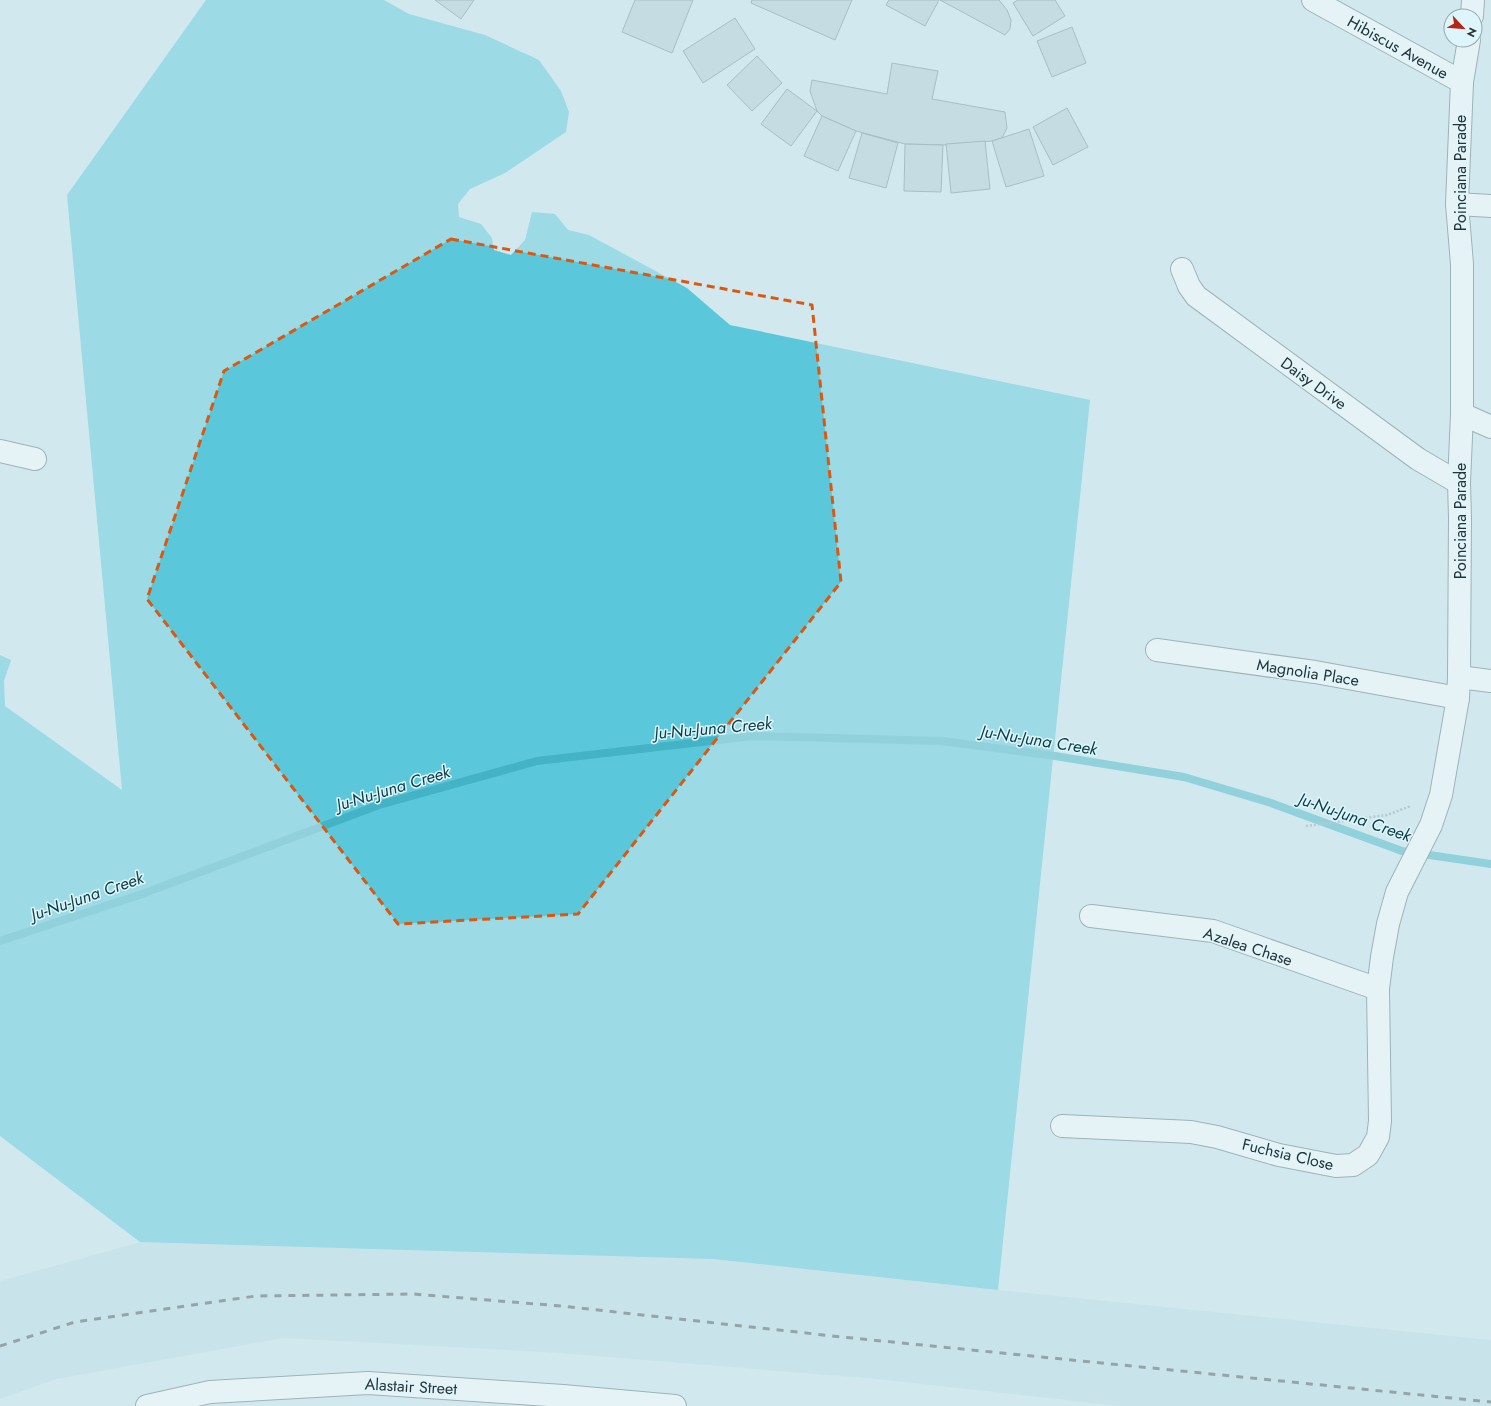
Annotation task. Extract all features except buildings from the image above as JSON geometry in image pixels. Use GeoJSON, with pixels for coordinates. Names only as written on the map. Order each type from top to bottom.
{"type":"FeatureCollection","features":[{"type":"Feature","properties":{"kind":"street","name":"Hibiscus Avenue"},"geometry":{"type":"LineString","coordinates":[[1313,0],[1462,82]]}},
{"type":"Feature","properties":{"kind":"street","name":"Poinciana Parade"},"geometry":{"type":"LineString","coordinates":[[1378,990],[1384,944],[1397,892],[1431,825],[1441,795],[1458,687],[1459,483],[1462,414],[1462,264],[1457,204],[1462,82],[1468,48]]}},
{"type":"Feature","properties":{"kind":"street"},"geometry":{"type":"LineString","coordinates":[[1457,204],[1491,206]]}},
{"type":"Feature","properties":{"kind":"street","name":"Daisy Drive"},"geometry":{"type":"LineString","coordinates":[[1182,269],[1196,296],[1418,459],[1459,483]]}},
{"type":"Feature","properties":{"kind":"street"},"geometry":{"type":"LineString","coordinates":[[1462,414],[1491,427]]}},
{"type":"Feature","properties":{"kind":"street"},"geometry":{"type":"LineString","coordinates":[[0,450],[35,459]]}},
{"type":"Feature","properties":{"kind":"street","name":"Magnolia Place"},"geometry":{"type":"LineString","coordinates":[[1157,650],[1315,672],[1458,687],[1491,681]]}},
{"type":"Feature","properties":{"kind":"street","name":"Azalea Chase"},"geometry":{"type":"LineString","coordinates":[[1091,916],[1213,931],[1378,990]]}},
{"type":"Feature","properties":{"kind":"street","name":"Fuchsia Close"},"geometry":{"type":"LineString","coordinates":[[1062,1126],[1191,1132],[1217,1137],[1279,1155],[1336,1166],[1353,1165],[1368,1155],[1378,1137],[1380,1126],[1378,990]]}},
{"type":"Feature","properties":{"kind":"street","name":"Alastair Street"},"geometry":{"type":"LineString","coordinates":[[147,1406],[210,1392],[368,1383],[563,1396],[675,1406]]}},
{"type":"Feature","properties":{"kind":"path"},"geometry":{"type":"LineString","coordinates":[[1306,826],[1386,815],[1441,795]]}},
{"type":"Feature","properties":{"kind":"highlighted area"},"geometry":{"type":"Polygon","coordinates":[[[451,239],[812,305],[841,582],[578,914],[398,924],[147,599],[224,371],[451,239]]]}},
{"type":"Feature","properties":{"kind":"shaded area"},"geometry":{"type":"Polygon","coordinates":[[[206,0],[384,0],[409,14],[485,35],[539,60],[561,91],[569,112],[566,132],[505,173],[470,189],[458,204],[459,217],[481,224],[492,238],[494,250],[511,255],[525,240],[532,212],[555,214],[568,230],[589,235],[687,288],[730,325],[1090,400],[998,1290],[713,1259],[140,1242],[0,1136],[0,655],[11,660],[4,681],[5,706],[122,790],[67,195],[206,0]]]}},
{"type":"Feature","properties":{"kind":"shaded area"},"geometry":{"type":"Polygon","coordinates":[[[140,1242],[608,1247],[998,1290],[1491,1340],[1491,1406],[1118,1406],[876,1379],[558,1353],[284,1338],[57,1379],[0,1399],[0,1281],[140,1242]]]}},
{"type":"Feature","properties":{"kind":"waterway","name":"Ju-Nu-Juna Creek"},"geometry":{"type":"LineString","coordinates":[[0,941],[142,894],[379,805],[537,761],[753,736],[942,741],[1055,756],[1184,777],[1271,803],[1402,851],[1491,864]]}},
{"type":"Feature","properties":{"kind":"railway"},"geometry":{"type":"LineString","coordinates":[[0,1346],[75,1322],[256,1296],[413,1294],[561,1306],[842,1337],[1491,1402]]}}]}
